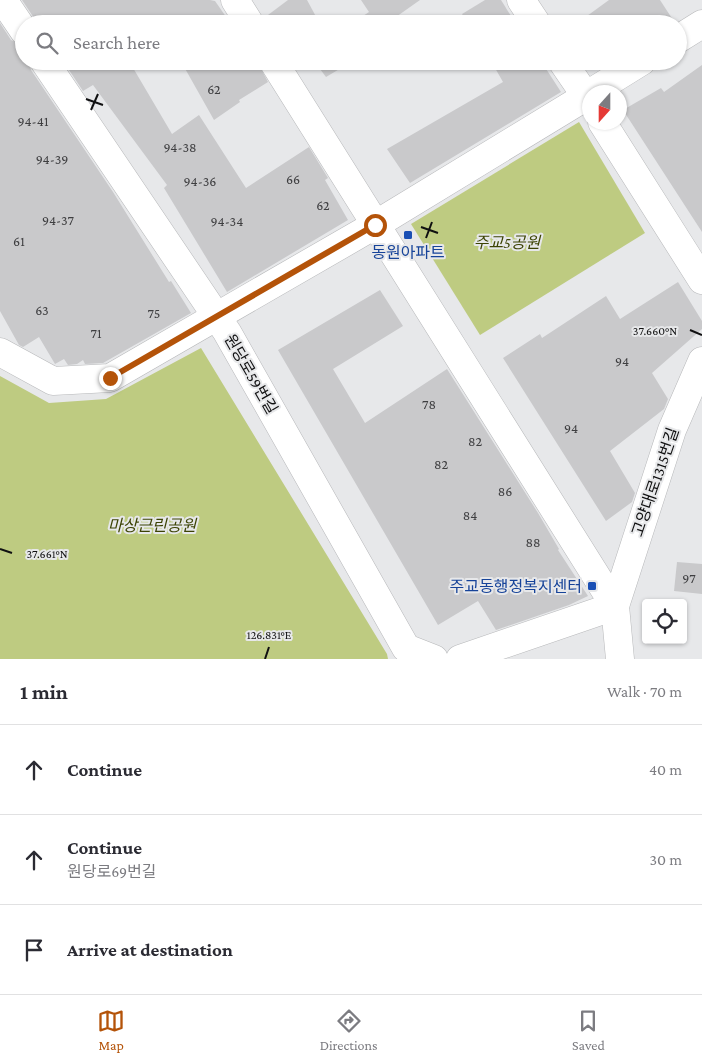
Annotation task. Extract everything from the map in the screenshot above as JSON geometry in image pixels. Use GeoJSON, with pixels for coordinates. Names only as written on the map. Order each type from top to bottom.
{"type":"FeatureCollection","features":[{"type":"Feature","properties":{"kind":"street"},"geometry":{"type":"LineString","coordinates":[[3,0],[15,18]]}},
{"type":"Feature","properties":{"kind":"street"},"geometry":{"type":"LineString","coordinates":[[235,0],[244,15]]}},
{"type":"Feature","properties":{"kind":"street"},"geometry":{"type":"LineString","coordinates":[[521,0],[531,15]]}},
{"type":"Feature","properties":{"kind":"street"},"geometry":{"type":"LineString","coordinates":[[687,33],[702,24]]}},
{"type":"Feature","properties":{"kind":"street","name":"원당로59번길"},"geometry":{"type":"LineString","coordinates":[[50,70],[218,317],[406,648],[434,659]]}},
{"type":"Feature","properties":{"kind":"street"},"geometry":{"type":"LineString","coordinates":[[279,70],[614,606],[620,659]]}},
{"type":"Feature","properties":{"kind":"street"},"geometry":{"type":"LineString","coordinates":[[569,70],[582,87]]}},
{"type":"Feature","properties":{"kind":"street"},"geometry":{"type":"LineString","coordinates":[[606,85],[628,70]]}},
{"type":"Feature","properties":{"kind":"street"},"geometry":{"type":"LineString","coordinates":[[0,352],[52,381],[110,378],[375,225],[582,100]]}},
{"type":"Feature","properties":{"kind":"street"},"geometry":{"type":"LineString","coordinates":[[607,130],[702,280]]}},
{"type":"Feature","properties":{"kind":"street","name":"고양대로1315번길"},"geometry":{"type":"LineString","coordinates":[[614,606],[672,430],[702,361]]}},
{"type":"Feature","properties":{"kind":"street"},"geometry":{"type":"LineString","coordinates":[[460,659],[614,606]]}},
{"type":"Feature","properties":{"kind":"green space","name":"주교5공원"},"geometry":{"type":"Polygon","coordinates":[[[579,122],[582,130],[645,233],[480,335],[411,224],[579,122]]]}},
{"type":"Feature","properties":{"kind":"green space","name":"마상근린공원"},"geometry":{"type":"Polygon","coordinates":[[[201,348],[387,654],[388,659],[0,659],[0,376],[49,403],[106,399],[201,348]]]}},
{"type":"Feature","properties":{"kind":"building"},"geometry":{"type":"Polygon","coordinates":[[[22,0],[210,0],[215,1],[225,15],[32,15],[22,0]]]}},
{"type":"Feature","properties":{"kind":"building"},"geometry":{"type":"Polygon","coordinates":[[[288,0],[307,0],[315,15],[268,15],[288,0]]]}},
{"type":"Feature","properties":{"kind":"building"},"geometry":{"type":"Polygon","coordinates":[[[361,0],[420,0],[399,15],[364,15],[369,12],[361,0]]]}},
{"type":"Feature","properties":{"kind":"building"},"geometry":{"type":"Polygon","coordinates":[[[485,0],[501,0],[510,15],[463,15],[485,0]]]}},
{"type":"Feature","properties":{"kind":"building"},"geometry":{"type":"Polygon","coordinates":[[[609,0],[660,0],[670,15],[588,15],[609,0]]]}},
{"type":"Feature","properties":{"kind":"building"},"geometry":{"type":"Polygon","coordinates":[[[0,23],[11,40],[15,42],[15,70],[31,70],[191,313],[103,363],[85,364],[83,360],[77,364],[68,365],[64,359],[55,364],[39,337],[23,347],[19,345],[0,311],[0,23]]]}},
{"type":"Feature","properties":{"kind":"building"},"geometry":{"type":"Polygon","coordinates":[[[702,65],[702,232],[627,116],[627,108],[661,88],[664,92],[702,65]]]}},
{"type":"Feature","properties":{"kind":"building"},"geometry":{"type":"Polygon","coordinates":[[[69,70],[134,70],[172,134],[199,115],[246,188],[309,147],[328,178],[325,180],[348,220],[227,292],[164,188],[167,185],[93,85],[83,91],[69,70]]]}},
{"type":"Feature","properties":{"kind":"building"},"geometry":{"type":"Polygon","coordinates":[[[186,70],[262,70],[268,82],[239,100],[240,102],[214,120],[186,70]]]}},
{"type":"Feature","properties":{"kind":"building"},"geometry":{"type":"Polygon","coordinates":[[[321,70],[338,70],[326,77],[321,70]]]}},
{"type":"Feature","properties":{"kind":"building"},"geometry":{"type":"Polygon","coordinates":[[[496,70],[547,70],[561,92],[410,183],[387,149],[503,82],[496,70]]]}},
{"type":"Feature","properties":{"kind":"building"},"geometry":{"type":"Polygon","coordinates":[[[678,282],[702,321],[702,329],[652,373],[668,399],[664,409],[610,451],[635,493],[632,502],[606,521],[503,358],[540,334],[542,338],[606,296],[620,319],[678,282]]]}},
{"type":"Feature","properties":{"kind":"building"},"geometry":{"type":"Polygon","coordinates":[[[380,290],[403,326],[333,369],[365,423],[447,369],[588,596],[569,605],[496,630],[478,601],[438,625],[278,350],[380,290]]]}},
{"type":"Feature","properties":{"kind":"building"},"geometry":{"type":"Polygon","coordinates":[[[677,562],[702,564],[702,594],[674,591],[677,562]]]}},
{"type":"Feature","properties":{"kind":"place","name":"동원아파트"},"geometry":{"type":"Point","coordinates":[408,235]}},
{"type":"Feature","properties":{"kind":"place","name":"주교동행정복지센터"},"geometry":{"type":"Point","coordinates":[592,586]}},
{"type":"Feature","properties":{"kind":"route"},"geometry":{"type":"LineString","coordinates":[[110,378],[176,342],[375,225]]}}]}
